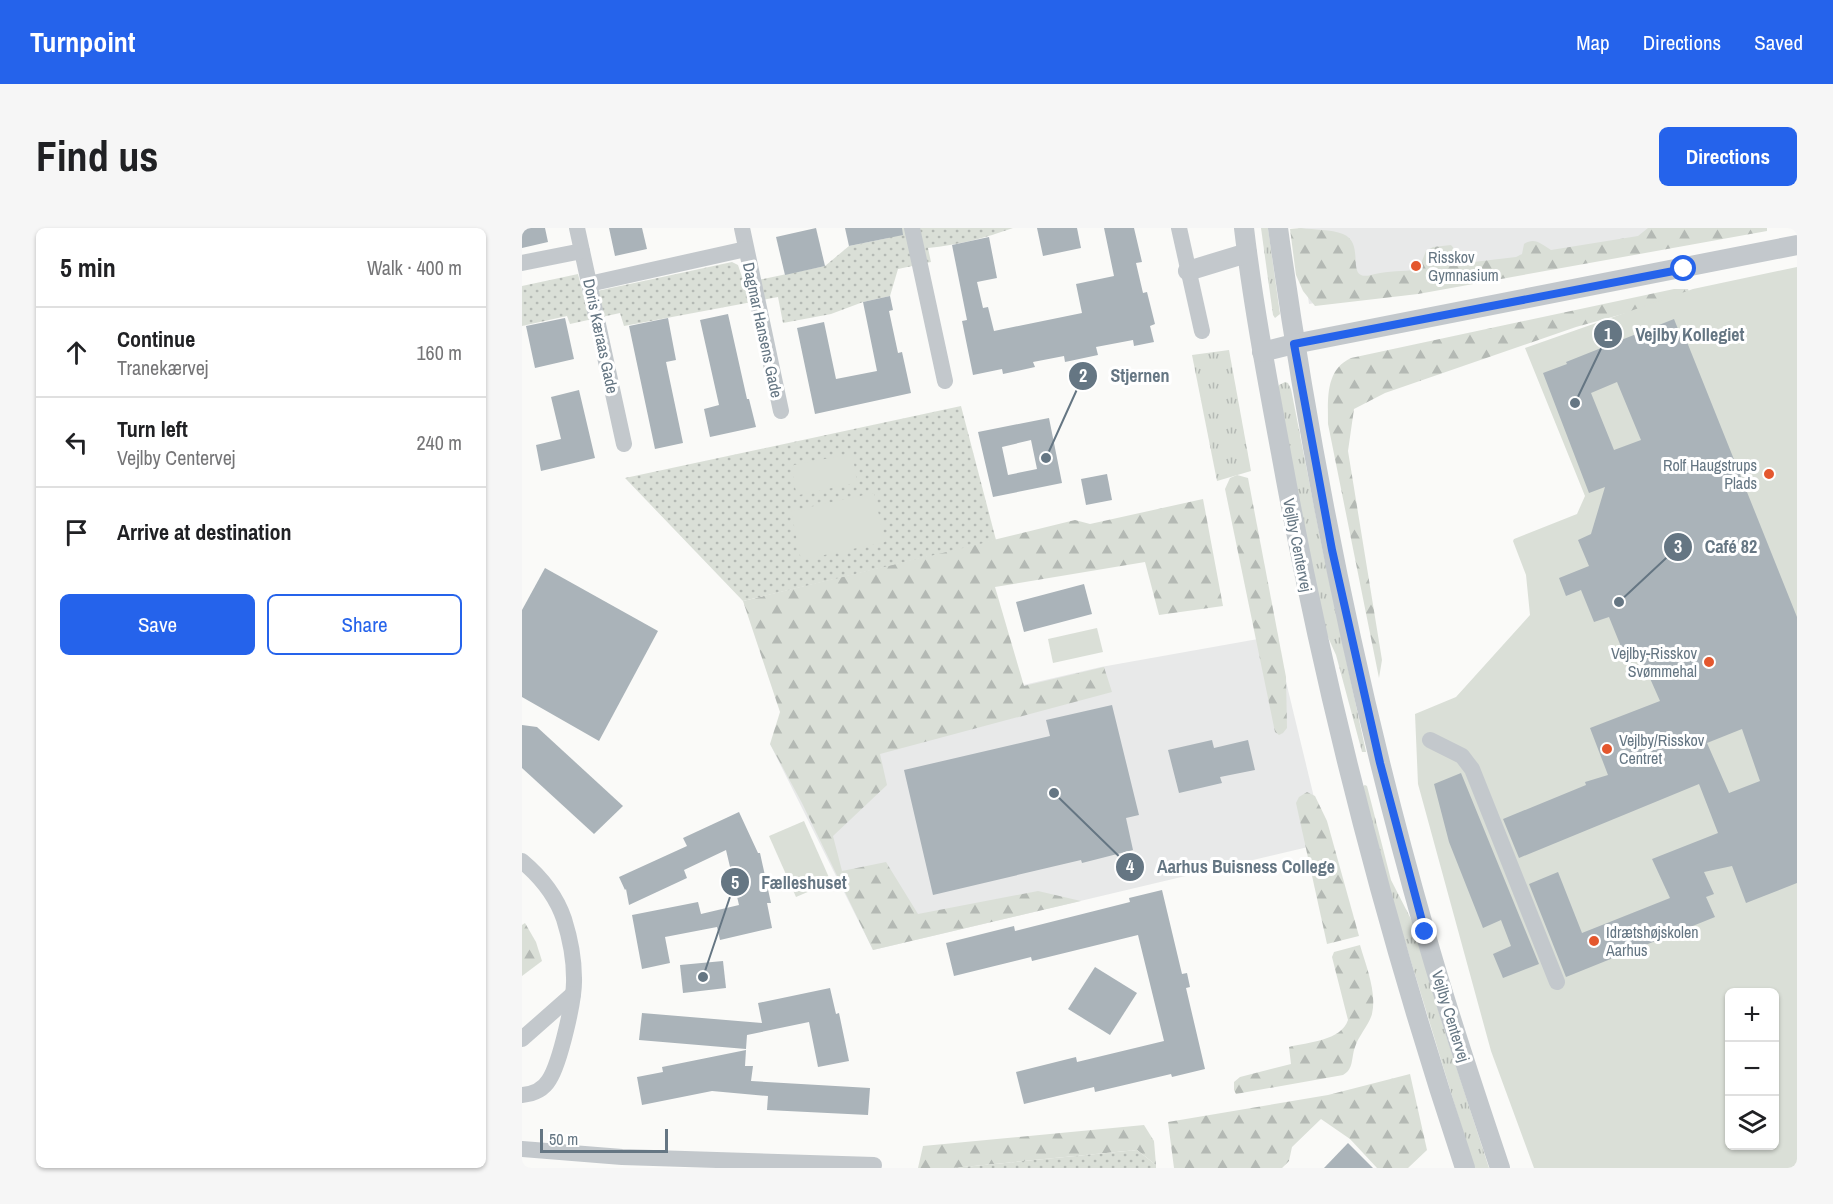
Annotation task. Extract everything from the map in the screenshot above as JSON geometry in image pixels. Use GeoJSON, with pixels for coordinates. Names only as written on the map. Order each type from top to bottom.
{"type":"FeatureCollection","features":[{"type":"Feature","properties":{"kind":"street","name":"Doris Kæraas Gade"},"geometry":{"type":"LineString","coordinates":[[577,228],[624,444]]}},
{"type":"Feature","properties":{"kind":"street","name":"Dagmar Hansens Gade"},"geometry":{"type":"LineString","coordinates":[[741,228],[781,411]]}},
{"type":"Feature","properties":{"kind":"street"},"geometry":{"type":"LineString","coordinates":[[912,228],[945,381]]}},
{"type":"Feature","properties":{"kind":"street"},"geometry":{"type":"LineString","coordinates":[[1179,228],[1202,331]]}},
{"type":"Feature","properties":{"kind":"street","name":"Vejlby Centervej"},"geometry":{"type":"LineString","coordinates":[[1244,228],[1262,352],[1299,554],[1348,771],[1386,913],[1430,1062],[1465,1168]]}},
{"type":"Feature","properties":{"kind":"street","name":"Vejlby Centervej"},"geometry":{"type":"LineString","coordinates":[[1278,228],[1294,344],[1332,550],[1380,763],[1425,932],[1500,1168]]}},
{"type":"Feature","properties":{"kind":"street"},"geometry":{"type":"LineString","coordinates":[[1262,352],[1797,245]]}},
{"type":"Feature","properties":{"kind":"street","name":"Dagmar Hansens Gade"},"geometry":{"type":"LineString","coordinates":[[589,284],[746,249]]}},
{"type":"Feature","properties":{"kind":"street"},"geometry":{"type":"LineString","coordinates":[[522,263],[582,251]]}},
{"type":"Feature","properties":{"kind":"street"},"geometry":{"type":"LineString","coordinates":[[1188,271],[1247,253]]}},
{"type":"Feature","properties":{"kind":"street"},"geometry":{"type":"LineString","coordinates":[[1430,740],[1462,756],[1472,770],[1557,982]]}},
{"type":"Feature","properties":{"kind":"street"},"geometry":{"type":"LineString","coordinates":[[522,861],[550,888],[563,917],[571,944],[574,979],[565,1033],[550,1079],[535,1092],[522,1095]]}},
{"type":"Feature","properties":{"kind":"street"},"geometry":{"type":"LineString","coordinates":[[522,1039],[573,994]]}},
{"type":"Feature","properties":{"kind":"street"},"geometry":{"type":"LineString","coordinates":[[522,1149],[622,1157],[874,1165]]}},
{"type":"Feature","properties":{"kind":"shaded area","name":"Risskov Gymnasium"},"geometry":{"type":"Polygon","coordinates":[[[1298,228],[1746,228],[1309,304],[1298,228]]]}},
{"type":"Feature","properties":{"kind":"shaded area"},"geometry":{"type":"Polygon","coordinates":[[[1275,636],[1325,843],[873,950],[770,744],[1101,667],[1275,636]]]}},
{"type":"Feature","properties":{"kind":"green space"},"geometry":{"type":"Polygon","coordinates":[[[901,228],[1013,228],[971,241],[928,248],[931,262],[898,269],[890,296],[863,302],[831,314],[783,323],[778,297],[624,326],[620,313],[570,324],[567,316],[522,326],[522,286],[578,274],[583,294],[732,262],[738,265],[744,283],[825,266],[849,246],[888,238],[901,228]]]}},
{"type":"Feature","properties":{"kind":"green space"},"geometry":{"type":"Polygon","coordinates":[[[1261,228],[1268,228],[1280,314],[1275,318],[1273,315],[1261,228]]]}},
{"type":"Feature","properties":{"kind":"green space"},"geometry":{"type":"Polygon","coordinates":[[[1648,228],[1767,228],[1767,231],[1418,294],[1315,306],[1303,291],[1296,275],[1290,229],[1333,231],[1349,238],[1355,249],[1356,268],[1364,276],[1417,270],[1426,251],[1433,247],[1451,245],[1459,261],[1465,263],[1516,257],[1522,254],[1524,244],[1531,241],[1538,242],[1551,250],[1638,236],[1648,228]]]}},
{"type":"Feature","properties":{"kind":"green space","name":"Vejlby/Risskov Centret"},"geometry":{"type":"Polygon","coordinates":[[[1797,267],[1797,1168],[1534,1168],[1491,1051],[1418,784],[1415,714],[1456,697],[1530,615],[1526,575],[1513,541],[1577,514],[1585,496],[1525,348],[1693,289],[1797,267]]]}},
{"type":"Feature","properties":{"kind":"green space"},"geometry":{"type":"Polygon","coordinates":[[[1674,289],[1688,289],[1708,341],[1641,309],[1576,327],[1385,393],[1354,409],[1348,451],[1382,660],[1379,678],[1328,424],[1330,386],[1336,370],[1351,358],[1674,289]]]}},
{"type":"Feature","properties":{"kind":"green space"},"geometry":{"type":"Polygon","coordinates":[[[1229,350],[1251,471],[1217,481],[1192,355],[1229,350]]]}},
{"type":"Feature","properties":{"kind":"green space"},"geometry":{"type":"Polygon","coordinates":[[[1285,382],[1291,389],[1366,752],[1362,752],[1336,655],[1323,626],[1278,389],[1279,385],[1285,382]]]}},
{"type":"Feature","properties":{"kind":"green space"},"geometry":{"type":"Polygon","coordinates":[[[961,406],[996,540],[743,601],[625,478],[961,406]]]}},
{"type":"Feature","properties":{"kind":"green space"},"geometry":{"type":"Polygon","coordinates":[[[850,454],[853,458],[857,481],[855,483],[799,495],[796,492],[792,468],[794,465],[850,454]]]}},
{"type":"Feature","properties":{"kind":"green space"},"geometry":{"type":"Polygon","coordinates":[[[1237,475],[1248,478],[1286,677],[1287,728],[1279,735],[1275,732],[1225,489],[1230,478],[1237,475]]]}},
{"type":"Feature","properties":{"kind":"green space"},"geometry":{"type":"Polygon","coordinates":[[[874,493],[885,542],[801,560],[791,511],[874,493]]]}},
{"type":"Feature","properties":{"kind":"green space"},"geometry":{"type":"Polygon","coordinates":[[[1203,499],[1223,606],[1159,615],[1145,562],[995,587],[1024,686],[1104,667],[1112,692],[880,754],[887,785],[833,836],[842,871],[886,862],[918,914],[1038,891],[1081,901],[873,950],[802,803],[770,744],[780,712],[743,601],[1075,520],[1090,524],[1203,499]]]}},
{"type":"Feature","properties":{"kind":"green space"},"geometry":{"type":"Polygon","coordinates":[[[1097,628],[1103,652],[1053,663],[1048,639],[1097,628]]]}},
{"type":"Feature","properties":{"kind":"green space"},"geometry":{"type":"Polygon","coordinates":[[[1365,785],[1391,880],[1412,921],[1489,1168],[1474,1168],[1385,876],[1363,786],[1365,785]]]}},
{"type":"Feature","properties":{"kind":"green space"},"geometry":{"type":"Polygon","coordinates":[[[1307,792],[1315,796],[1327,821],[1359,936],[1327,944],[1296,803],[1299,797],[1307,792]]]}},
{"type":"Feature","properties":{"kind":"green space"},"geometry":{"type":"Polygon","coordinates":[[[804,821],[831,882],[796,897],[769,836],[804,821]]]}},
{"type":"Feature","properties":{"kind":"green space"},"geometry":{"type":"Polygon","coordinates":[[[525,923],[536,942],[542,961],[522,976],[522,925],[525,923]]]}},
{"type":"Feature","properties":{"kind":"green space"},"geometry":{"type":"Polygon","coordinates":[[[1360,945],[1370,979],[1373,1006],[1371,1018],[1355,1047],[1352,1063],[1347,1073],[1236,1094],[1234,1082],[1240,1077],[1291,1064],[1289,1047],[1323,1040],[1344,1027],[1348,1020],[1332,957],[1334,952],[1360,945]]]}},
{"type":"Feature","properties":{"kind":"green space"},"geometry":{"type":"Polygon","coordinates":[[[1410,1074],[1427,1150],[1408,1168],[1377,1168],[1350,1139],[1321,1119],[1292,1147],[1289,1161],[1282,1168],[1174,1168],[1168,1122],[1328,1095],[1410,1074]]]}},
{"type":"Feature","properties":{"kind":"green space"},"geometry":{"type":"Polygon","coordinates":[[[1144,1125],[1154,1141],[1156,1165],[1137,1150],[953,1168],[918,1168],[923,1146],[1144,1125]]]}},
{"type":"Feature","properties":{"kind":"green space"},"geometry":{"type":"Polygon","coordinates":[[[1137,1150],[1156,1165],[1156,1168],[953,1168],[1137,1150]]]}},
{"type":"Feature","properties":{"kind":"building"},"geometry":{"type":"Polygon","coordinates":[[[522,228],[545,228],[548,242],[522,248],[522,228]]]}},
{"type":"Feature","properties":{"kind":"building"},"geometry":{"type":"Polygon","coordinates":[[[609,228],[642,228],[647,249],[615,256],[609,228]]]}},
{"type":"Feature","properties":{"kind":"building"},"geometry":{"type":"Polygon","coordinates":[[[816,228],[825,266],[785,275],[776,237],[816,228]]]}},
{"type":"Feature","properties":{"kind":"building"},"geometry":{"type":"Polygon","coordinates":[[[845,228],[902,228],[903,235],[849,246],[845,228]]]}},
{"type":"Feature","properties":{"kind":"building"},"geometry":{"type":"Polygon","coordinates":[[[1037,228],[1077,228],[1081,248],[1043,256],[1037,228]]]}},
{"type":"Feature","properties":{"kind":"building"},"geometry":{"type":"Polygon","coordinates":[[[1104,228],[1134,228],[1142,262],[1136,263],[1143,293],[1147,292],[1155,324],[1150,326],[1154,342],[1134,346],[1133,340],[1096,347],[1098,355],[1065,362],[1064,356],[1033,362],[1035,367],[1003,374],[1002,369],[973,375],[962,321],[967,320],[952,245],[989,237],[997,278],[977,282],[983,308],[988,307],[994,331],[1082,313],[1076,284],[1114,276],[1104,228]]]}},
{"type":"Feature","properties":{"kind":"building"},"geometry":{"type":"Polygon","coordinates":[[[890,296],[893,310],[889,311],[898,353],[902,352],[911,393],[815,414],[797,328],[824,322],[836,379],[877,371],[863,302],[890,296]]]}},
{"type":"Feature","properties":{"kind":"building"},"geometry":{"type":"Polygon","coordinates":[[[728,314],[747,399],[749,399],[756,427],[710,437],[704,409],[719,405],[700,320],[728,314]]]}},
{"type":"Feature","properties":{"kind":"building"},"geometry":{"type":"Polygon","coordinates":[[[565,318],[574,359],[535,368],[526,326],[565,318]]]}},
{"type":"Feature","properties":{"kind":"building"},"geometry":{"type":"Polygon","coordinates":[[[668,318],[676,360],[666,362],[683,443],[655,449],[629,326],[668,318]]]}},
{"type":"Feature","properties":{"kind":"building"},"geometry":{"type":"Polygon","coordinates":[[[1674,319],[1680,334],[1683,332],[1797,617],[1797,883],[1746,903],[1732,866],[1704,872],[1714,894],[1706,897],[1715,917],[1566,977],[1529,884],[1558,872],[1582,933],[1670,898],[1652,859],[1718,833],[1699,784],[1519,858],[1503,819],[1586,785],[1585,782],[1608,775],[1590,728],[1660,701],[1637,649],[1624,654],[1609,617],[1594,622],[1581,590],[1566,596],[1559,578],[1589,566],[1578,540],[1591,534],[1605,487],[1589,493],[1543,373],[1567,364],[1566,362],[1674,319]],[[1617,382],[1591,393],[1614,450],[1641,440],[1617,382]],[[1742,729],[1707,743],[1729,793],[1760,781],[1742,729]]]}},
{"type":"Feature","properties":{"kind":"building"},"geometry":{"type":"Polygon","coordinates":[[[579,390],[595,458],[541,471],[536,445],[561,439],[551,397],[579,390]]]}},
{"type":"Feature","properties":{"kind":"building"},"geometry":{"type":"Polygon","coordinates":[[[1049,418],[1062,483],[993,497],[978,432],[1049,418]],[[1031,440],[1002,447],[1008,475],[1037,469],[1031,440]]]}},
{"type":"Feature","properties":{"kind":"building"},"geometry":{"type":"Polygon","coordinates":[[[1107,474],[1112,500],[1086,505],[1081,479],[1107,474]]]}},
{"type":"Feature","properties":{"kind":"building"},"geometry":{"type":"Polygon","coordinates":[[[545,568],[658,631],[599,741],[522,697],[522,610],[545,568]]]}},
{"type":"Feature","properties":{"kind":"building"},"geometry":{"type":"Polygon","coordinates":[[[1084,584],[1092,614],[1024,632],[1016,602],[1084,584]]]}},
{"type":"Feature","properties":{"kind":"building"},"geometry":{"type":"Polygon","coordinates":[[[1112,705],[1139,815],[1126,818],[1133,850],[933,895],[904,770],[1050,736],[1046,720],[1112,705]]]}},
{"type":"Feature","properties":{"kind":"building"},"geometry":{"type":"Polygon","coordinates":[[[522,725],[537,727],[623,806],[594,834],[522,768],[522,725]]]}},
{"type":"Feature","properties":{"kind":"building"},"geometry":{"type":"Polygon","coordinates":[[[1212,740],[1214,748],[1248,740],[1255,770],[1220,777],[1222,783],[1179,793],[1168,750],[1212,740]]]}},
{"type":"Feature","properties":{"kind":"building"},"geometry":{"type":"Polygon","coordinates":[[[1461,773],[1539,964],[1503,978],[1493,954],[1511,946],[1501,920],[1483,928],[1449,842],[1434,784],[1461,773]]]}},
{"type":"Feature","properties":{"kind":"building"},"geometry":{"type":"Polygon","coordinates":[[[739,812],[760,853],[771,903],[767,903],[772,928],[720,940],[717,927],[665,937],[670,963],[642,969],[632,915],[698,902],[701,914],[739,905],[726,850],[684,870],[687,878],[629,905],[626,889],[619,877],[687,846],[683,838],[739,812]]]}},
{"type":"Feature","properties":{"kind":"building"},"geometry":{"type":"Polygon","coordinates":[[[1162,890],[1182,974],[1187,973],[1190,987],[1186,988],[1205,1069],[1172,1077],[1171,1074],[1095,1092],[1094,1087],[1024,1104],[1016,1072],[1076,1057],[1077,1062],[1164,1041],[1138,935],[1032,961],[1031,957],[954,976],[946,943],[1014,926],[1015,931],[1130,902],[1129,898],[1162,890]]]}},
{"type":"Feature","properties":{"kind":"building"},"geometry":{"type":"Polygon","coordinates":[[[723,961],[726,988],[683,993],[680,965],[723,961]]]}},
{"type":"Feature","properties":{"kind":"building"},"geometry":{"type":"Polygon","coordinates":[[[1095,967],[1137,993],[1110,1035],[1068,1009],[1095,967]]]}},
{"type":"Feature","properties":{"kind":"building"},"geometry":{"type":"Polygon","coordinates":[[[830,988],[836,1014],[839,1013],[849,1061],[818,1067],[809,1022],[747,1035],[746,1049],[639,1040],[642,1013],[762,1023],[758,1003],[830,988]]]}},
{"type":"Feature","properties":{"kind":"building"},"geometry":{"type":"Polygon","coordinates":[[[746,1050],[745,1066],[753,1066],[751,1081],[870,1088],[868,1115],[767,1110],[768,1096],[712,1091],[642,1105],[637,1077],[663,1072],[662,1067],[746,1050]]]}},
{"type":"Feature","properties":{"kind":"building"},"geometry":{"type":"Polygon","coordinates":[[[1348,1143],[1373,1168],[1324,1168],[1348,1143]]]}},
{"type":"Feature","properties":{"kind":"place","name":"Risskov Gymnasium"},"geometry":{"type":"Point","coordinates":[1416,266]}},
{"type":"Feature","properties":{"kind":"place","name":"Vejlby Kollegiet"},"geometry":{"type":"Point","coordinates":[1575,403]}},
{"type":"Feature","properties":{"kind":"place","name":"Stjernen"},"geometry":{"type":"Point","coordinates":[1046,458]}},
{"type":"Feature","properties":{"kind":"place","name":"Rolf Haugstrups Plads"},"geometry":{"type":"Point","coordinates":[1769,474]}},
{"type":"Feature","properties":{"kind":"place","name":"Café 82"},"geometry":{"type":"Point","coordinates":[1619,602]}},
{"type":"Feature","properties":{"kind":"place","name":"Vejlby-Risskov Svømmehal"},"geometry":{"type":"Point","coordinates":[1709,662]}},
{"type":"Feature","properties":{"kind":"place","name":"Vejlby/Risskov Centret"},"geometry":{"type":"Point","coordinates":[1607,749]}},
{"type":"Feature","properties":{"kind":"place","name":"Aarhus Buisness College"},"geometry":{"type":"Point","coordinates":[1054,793]}},
{"type":"Feature","properties":{"kind":"place","name":"Idrætshøjskolen Aarhus"},"geometry":{"type":"Point","coordinates":[1594,941]}},
{"type":"Feature","properties":{"kind":"place","name":"Fælleshuset"},"geometry":{"type":"Point","coordinates":[703,977]}},
{"type":"Feature","properties":{"kind":"route"},"geometry":{"type":"LineString","coordinates":[[1425,932],[1380,763],[1332,550],[1294,344],[1684,269]]}}]}
